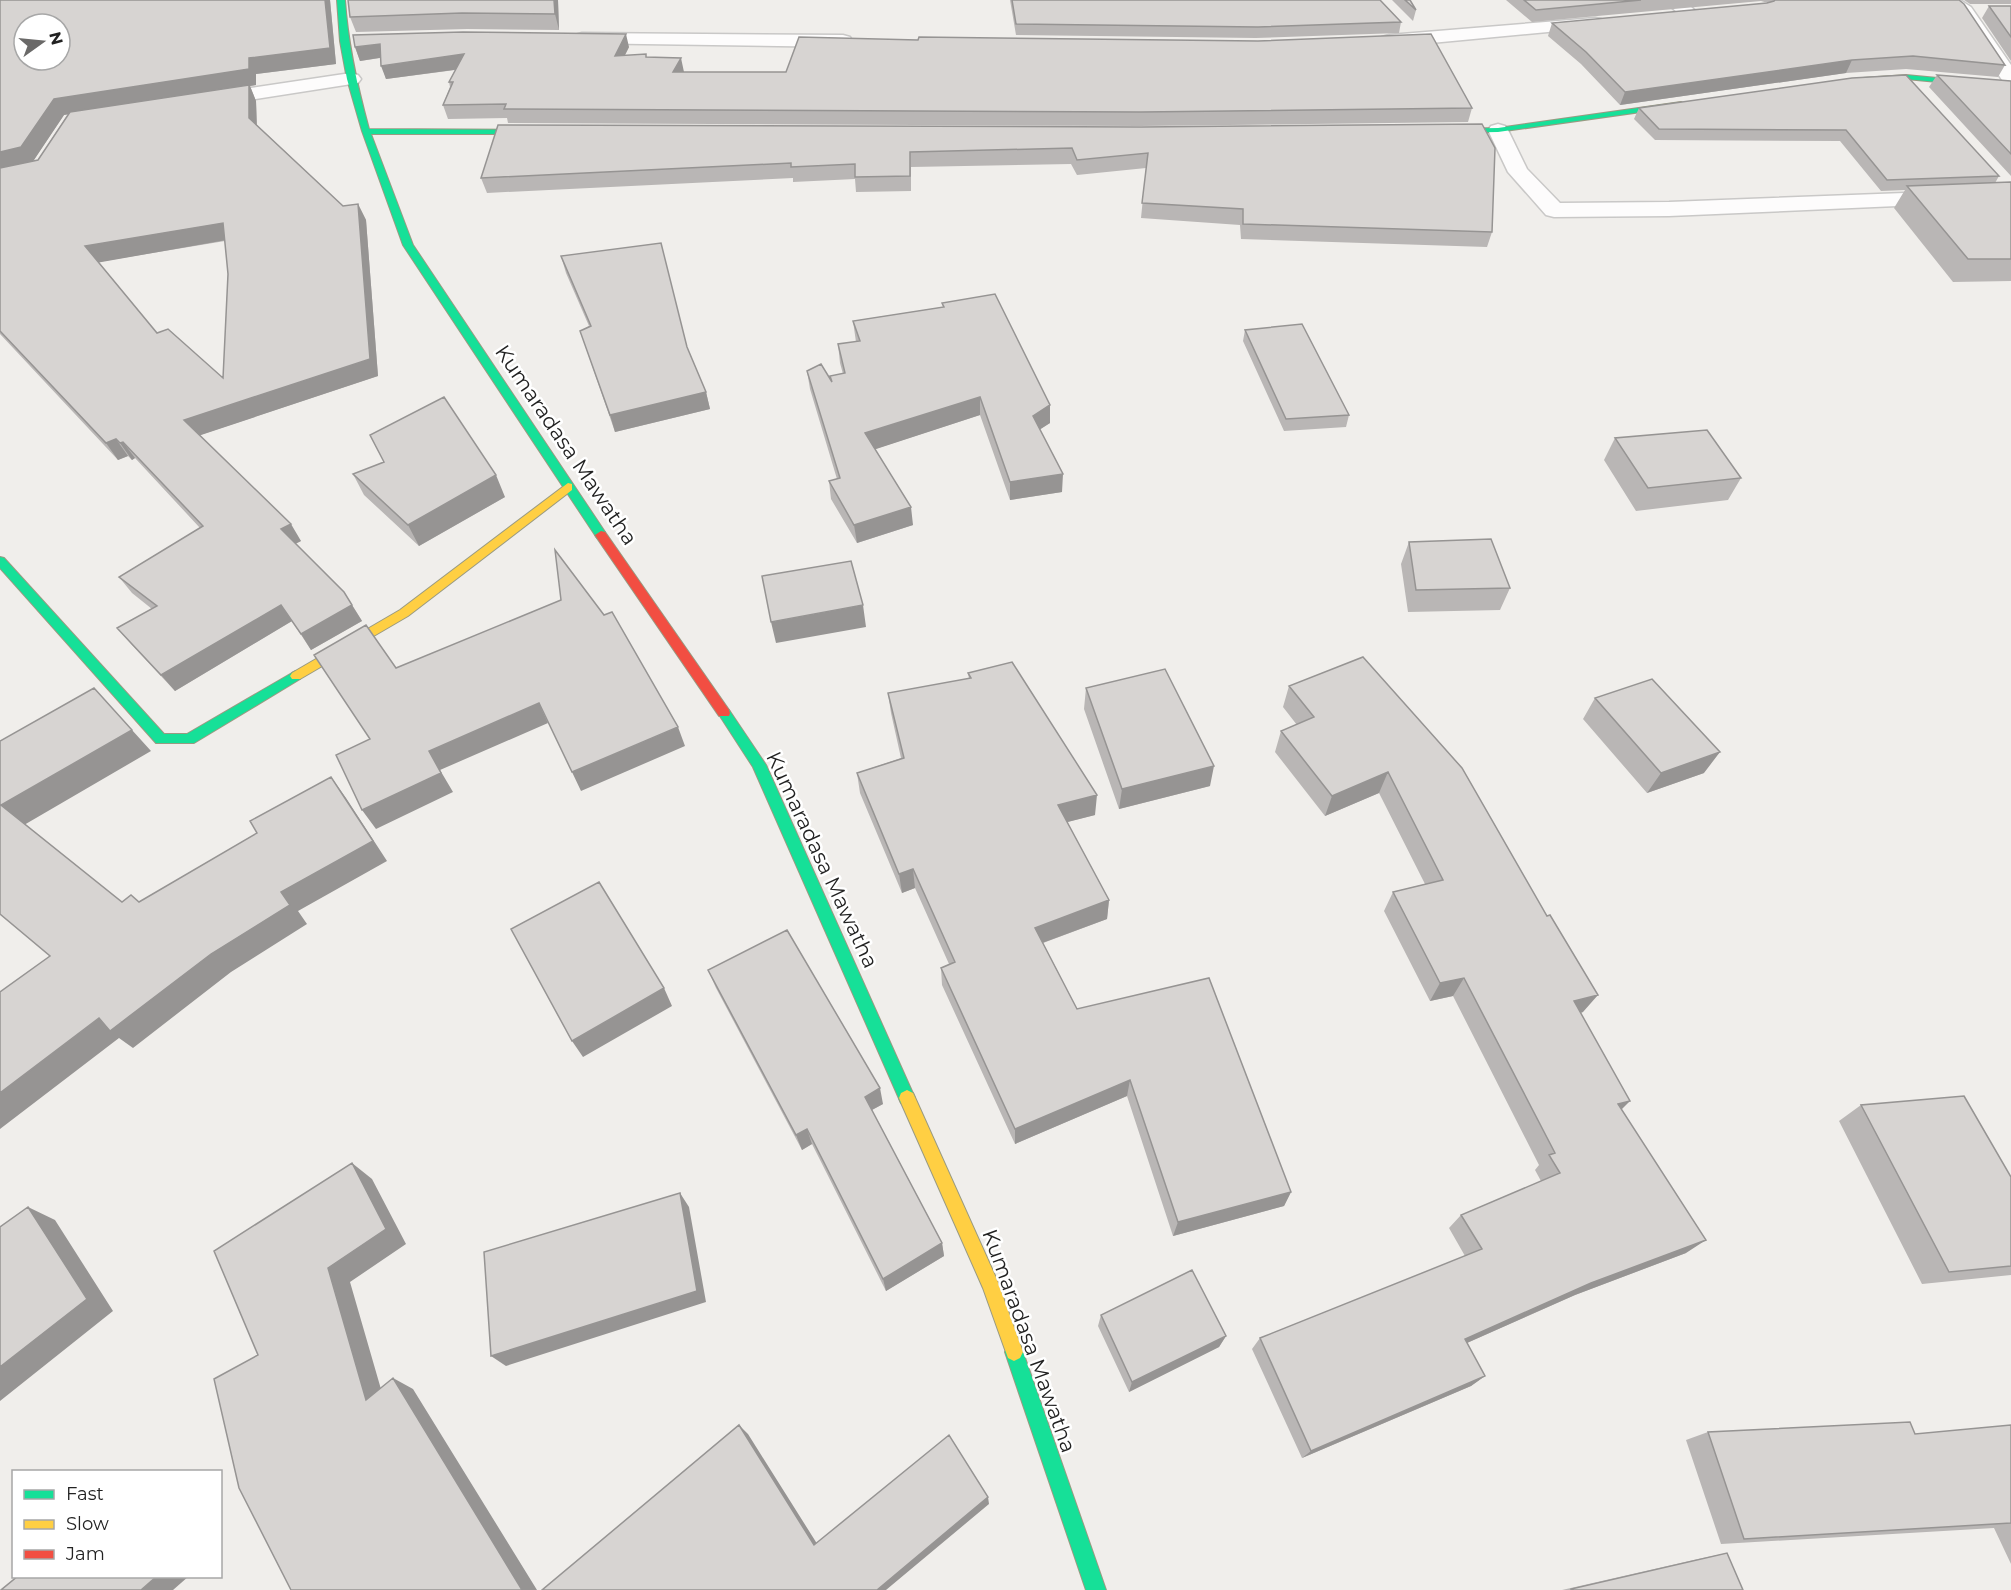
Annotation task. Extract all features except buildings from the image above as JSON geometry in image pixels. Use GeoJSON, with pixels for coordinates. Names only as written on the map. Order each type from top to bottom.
{"type":"FeatureCollection","features":[{"type":"Feature","properties":{"kind":"main road","name":"Kumaradasa Mawatha"},"geometry":{"type":"LineString","coordinates":[[341,0],[344,41],[351,79],[366,131],[408,245],[568,488],[759,765],[991,1286],[1096,1590]]}},
{"type":"Feature","properties":{"kind":"main road"},"geometry":{"type":"LineString","coordinates":[[1846,81],[1906,77],[2011,87]]}},
{"type":"Feature","properties":{"kind":"main road"},"geometry":{"type":"LineString","coordinates":[[1426,131],[1498,130],[1695,102]]}},
{"type":"Feature","properties":{"kind":"main road"},"geometry":{"type":"LineString","coordinates":[[366,131],[556,132]]}},
{"type":"Feature","properties":{"kind":"main road"},"geometry":{"type":"LineString","coordinates":[[0,561],[160,740],[189,739],[404,613],[568,488]]}},
{"type":"Feature","properties":{"kind":"street"},"geometry":{"type":"LineString","coordinates":[[1948,0],[1965,11],[2011,79]]}},
{"type":"Feature","properties":{"kind":"street"},"geometry":{"type":"LineString","coordinates":[[1669,8],[1690,14],[1710,13]]}},
{"type":"Feature","properties":{"kind":"street"},"geometry":{"type":"LineString","coordinates":[[1965,11],[1988,11]]}},
{"type":"Feature","properties":{"kind":"street"},"geometry":{"type":"LineString","coordinates":[[1372,42],[1419,40],[1607,22]]}},
{"type":"Feature","properties":{"kind":"street"},"geometry":{"type":"LineString","coordinates":[[1403,24],[1419,40]]}},
{"type":"Feature","properties":{"kind":"street"},"geometry":{"type":"LineString","coordinates":[[563,38],[862,42]]}},
{"type":"Feature","properties":{"kind":"street"},"geometry":{"type":"LineString","coordinates":[[344,41],[366,40]]}},
{"type":"Feature","properties":{"kind":"street"},"geometry":{"type":"LineString","coordinates":[[1906,77],[1928,102]]}},
{"type":"Feature","properties":{"kind":"street"},"geometry":{"type":"LineString","coordinates":[[188,104],[351,79]]}},
{"type":"Feature","properties":{"kind":"street"},"geometry":{"type":"LineString","coordinates":[[1498,130],[1518,172],[1554,210],[1669,209],[2011,193]]}},
{"type":"Feature","properties":{"kind":"street"},"geometry":{"type":"LineString","coordinates":[[1995,176],[2011,193]]}},
{"type":"Feature","properties":{"kind":"traffic: fast"},"geometry":{"type":"LineString","coordinates":[[341,0],[344,41],[351,79],[366,131],[408,245],[601,535]]}},
{"type":"Feature","properties":{"kind":"traffic: fast"},"geometry":{"type":"LineString","coordinates":[[1863,80],[1906,77],[2011,87]]}},
{"type":"Feature","properties":{"kind":"traffic: fast"},"geometry":{"type":"LineString","coordinates":[[1441,131],[1498,130],[1681,104]]}},
{"type":"Feature","properties":{"kind":"traffic: fast"},"geometry":{"type":"LineString","coordinates":[[366,131],[540,132]]}},
{"type":"Feature","properties":{"kind":"traffic: fast"},"geometry":{"type":"LineString","coordinates":[[0,561],[161,739],[189,739],[296,676]]}},
{"type":"Feature","properties":{"kind":"traffic: fast"},"geometry":{"type":"LineString","coordinates":[[724,713],[759,765],[907,1098]]}},
{"type":"Feature","properties":{"kind":"traffic: fast"},"geometry":{"type":"LineString","coordinates":[[1014,1352],[1096,1590]]}},
{"type":"Feature","properties":{"kind":"traffic: slow"},"geometry":{"type":"LineString","coordinates":[[296,676],[404,613],[568,487]]}},
{"type":"Feature","properties":{"kind":"traffic: slow"},"geometry":{"type":"LineString","coordinates":[[907,1098],[991,1286],[1014,1352]]}},
{"type":"Feature","properties":{"kind":"traffic: jam"},"geometry":{"type":"LineString","coordinates":[[601,535],[724,713]]}}]}
